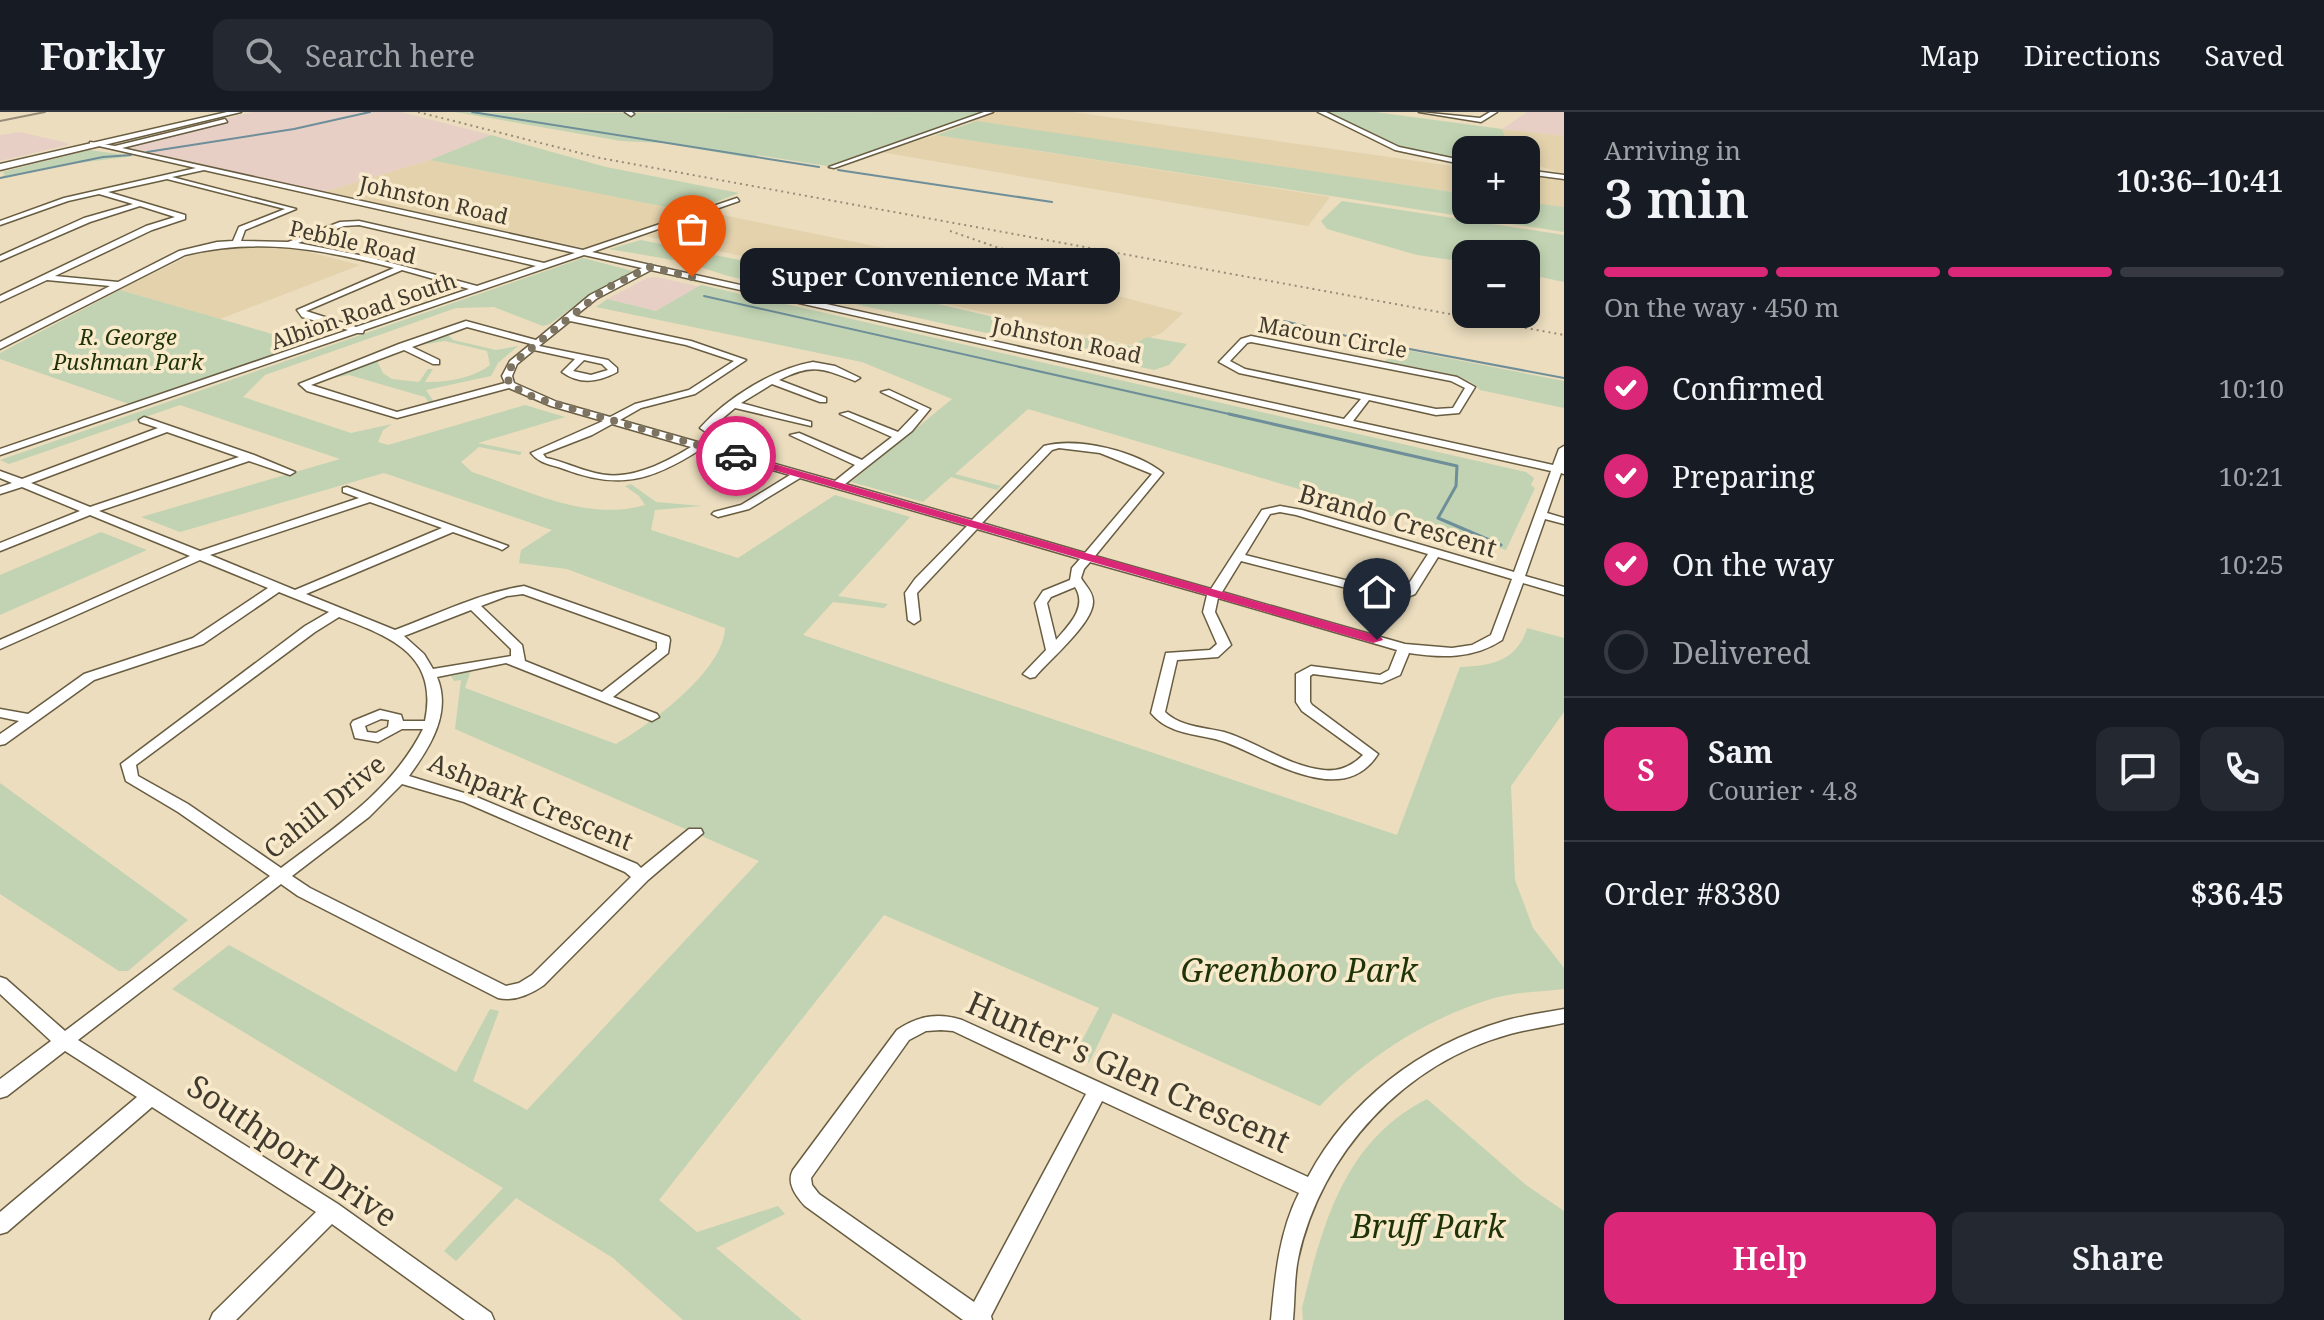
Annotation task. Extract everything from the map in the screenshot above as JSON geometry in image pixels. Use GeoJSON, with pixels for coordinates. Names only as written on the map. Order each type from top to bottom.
{"type":"FeatureCollection","features":[{"type":"Feature","properties":{"kind":"main road"},"geometry":{"type":"LineString","coordinates":[[0,166],[237,112]]}},
{"type":"Feature","properties":{"kind":"main road"},"geometry":{"type":"LineString","coordinates":[[0,166],[225,116]]}},
{"type":"Feature","properties":{"kind":"main road"},"geometry":{"type":"LineString","coordinates":[[63,150],[72,146],[74,139]]}},
{"type":"Feature","properties":{"kind":"main road"},"geometry":{"type":"LineString","coordinates":[[113,148],[113,143],[120,140]]}},
{"type":"Feature","properties":{"kind":"street"},"geometry":{"type":"LineString","coordinates":[[832,167],[990,112]]}},
{"type":"Feature","properties":{"kind":"street"},"geometry":{"type":"LineString","coordinates":[[1321,112],[1403,151],[1452,160]]}},
{"type":"Feature","properties":{"kind":"street"},"geometry":{"type":"LineString","coordinates":[[1422,112],[1481,120],[1494,112]]}},
{"type":"Feature","properties":{"kind":"street"},"geometry":{"type":"LineString","coordinates":[[113,148],[225,116]]}},
{"type":"Feature","properties":{"kind":"street","name":"Johnston Road"},"geometry":{"type":"LineString","coordinates":[[95,144],[1560,470]]}},
{"type":"Feature","properties":{"kind":"street"},"geometry":{"type":"LineString","coordinates":[[0,223],[43,206],[170,179],[205,168]]}},
{"type":"Feature","properties":{"kind":"street"},"geometry":{"type":"LineString","coordinates":[[1540,174],[1564,177]]}},
{"type":"Feature","properties":{"kind":"street"},"geometry":{"type":"LineString","coordinates":[[170,179],[292,209],[242,229],[236,243]]}},
{"type":"Feature","properties":{"kind":"street"},"geometry":{"type":"LineString","coordinates":[[0,299],[182,217],[101,192]]}},
{"type":"Feature","properties":{"kind":"street","name":"Albion Road South"},"geometry":{"type":"LineString","coordinates":[[0,452],[737,200]]}},
{"type":"Feature","properties":{"kind":"street"},"geometry":{"type":"LineString","coordinates":[[0,259],[87,220],[139,204]]}},
{"type":"Feature","properties":{"kind":"street"},"geometry":{"type":"LineString","coordinates":[[290,243],[343,224],[359,223],[545,266]]}},
{"type":"Feature","properties":{"kind":"street","name":"Pebble Road"},"geometry":{"type":"LineString","coordinates":[[0,346],[182,253],[236,243],[290,243],[480,289]]}},
{"type":"Feature","properties":{"kind":"street"},"geometry":{"type":"LineString","coordinates":[[510,385],[509,369],[536,345],[605,289],[650,267]]}},
{"type":"Feature","properties":{"kind":"street"},"geometry":{"type":"LineString","coordinates":[[360,331],[305,315],[301,310],[400,269]]}},
{"type":"Feature","properties":{"kind":"street"},"geometry":{"type":"LineString","coordinates":[[45,277],[119,285]]}},
{"type":"Feature","properties":{"kind":"street"},"geometry":{"type":"LineString","coordinates":[[570,318],[688,343],[741,359],[692,392],[644,403],[536,453],[542,460],[604,478],[621,478],[666,465],[699,446]]}},
{"type":"Feature","properties":{"kind":"street"},"geometry":{"type":"LineString","coordinates":[[582,357],[466,324],[304,384],[310,389],[397,415],[510,385],[535,398],[1404,648],[1448,653],[1490,642],[1497,637],[1560,470],[1564,449]]}},
{"type":"Feature","properties":{"kind":"street","name":"Macoun Circle"},"geometry":{"type":"LineString","coordinates":[[1251,339],[1454,379],[1470,387],[1456,411],[1447,413],[1367,397],[1242,371],[1224,362],[1244,341],[1251,339]]}},
{"type":"Feature","properties":{"kind":"street"},"geometry":{"type":"LineString","coordinates":[[402,346],[436,362]]}},
{"type":"Feature","properties":{"kind":"street"},"geometry":{"type":"LineString","coordinates":[[759,450],[726,441],[705,428],[772,381],[810,365],[855,378]]}},
{"type":"Feature","properties":{"kind":"street"},"geometry":{"type":"LineString","coordinates":[[772,381],[823,400]]}},
{"type":"Feature","properties":{"kind":"street"},"geometry":{"type":"LineString","coordinates":[[837,485],[899,436],[925,408],[886,392]]}},
{"type":"Feature","properties":{"kind":"street"},"geometry":{"type":"LineString","coordinates":[[1347,422],[1367,397]]}},
{"type":"Feature","properties":{"kind":"street"},"geometry":{"type":"LineString","coordinates":[[737,405],[807,424]]}},
{"type":"Feature","properties":{"kind":"street"},"geometry":{"type":"LineString","coordinates":[[845,414],[899,436]]}},
{"type":"Feature","properties":{"kind":"street"},"geometry":{"type":"LineString","coordinates":[[144,420],[290,472]]}},
{"type":"Feature","properties":{"kind":"street"},"geometry":{"type":"LineString","coordinates":[[0,491],[168,428]]}},
{"type":"Feature","properties":{"kind":"street"},"geometry":{"type":"LineString","coordinates":[[795,435],[863,465]]}},
{"type":"Feature","properties":{"kind":"street"},"geometry":{"type":"LineString","coordinates":[[712,449],[726,441]]}},
{"type":"Feature","properties":{"kind":"street"},"geometry":{"type":"LineString","coordinates":[[914,620],[911,593],[1048,448],[1059,443],[1077,445],[1158,473],[1078,568],[1076,582],[1088,597],[1087,606],[1059,645],[1051,648],[1030,674]]}},
{"type":"Feature","properties":{"kind":"street"},"geometry":{"type":"LineString","coordinates":[[0,547],[91,510],[250,457]]}},
{"type":"Feature","properties":{"kind":"street"},"geometry":{"type":"LineString","coordinates":[[0,474],[395,635],[413,648],[430,674],[492,660],[518,663],[652,717]]}},
{"type":"Feature","properties":{"kind":"street"},"geometry":{"type":"LineString","coordinates":[[718,514],[745,507],[799,474]]}},
{"type":"Feature","properties":{"kind":"street"},"geometry":{"type":"LineString","coordinates":[[347,490],[502,546]]}},
{"type":"Feature","properties":{"kind":"street"},"geometry":{"type":"LineString","coordinates":[[0,645],[202,556],[368,499]]}},
{"type":"Feature","properties":{"kind":"street","name":"Brando Crescent"},"geometry":{"type":"LineString","coordinates":[[1214,593],[1257,521],[1266,512],[1280,509],[1564,591]]}},
{"type":"Feature","properties":{"kind":"street"},"geometry":{"type":"LineString","coordinates":[[1541,515],[1564,521]]}},
{"type":"Feature","properties":{"kind":"street"},"geometry":{"type":"LineString","coordinates":[[298,593],[339,572],[416,545],[452,528]]}},
{"type":"Feature","properties":{"kind":"street"},"geometry":{"type":"LineString","coordinates":[[1238,557],[1398,597],[1411,591],[1434,554]]}},
{"type":"Feature","properties":{"kind":"street"},"geometry":{"type":"LineString","coordinates":[[1051,648],[1041,603],[1047,594],[1076,582]]}},
{"type":"Feature","properties":{"kind":"street"},"geometry":{"type":"LineString","coordinates":[[0,741],[89,677],[198,641],[279,586]]}},
{"type":"Feature","properties":{"kind":"street"},"geometry":{"type":"LineString","coordinates":[[395,635],[472,604],[524,590],[664,640],[663,650],[604,697]]}},
{"type":"Feature","properties":{"kind":"street"},"geometry":{"type":"LineString","coordinates":[[1214,593],[1209,612],[1224,645],[1213,654],[1177,653],[1171,656],[1158,713],[1174,726],[1224,737],[1325,775],[1353,769],[1371,754],[1307,708],[1303,702],[1303,674],[1311,670],[1382,679],[1395,672],[1404,648]]}},
{"type":"Feature","properties":{"kind":"street"},"geometry":{"type":"LineString","coordinates":[[472,604],[517,648],[518,663]]}},
{"type":"Feature","properties":{"kind":"street","name":"Ashpark Crescent"},"geometry":{"type":"LineString","coordinates":[[340,611],[310,629],[128,764],[131,778],[304,892],[504,993],[524,989],[538,980],[630,890],[638,875],[654,868],[695,833]]}},
{"type":"Feature","properties":{"kind":"street","name":"Cahill Drive"},"geometry":{"type":"LineString","coordinates":[[0,1090],[364,813],[403,779],[431,725],[437,705],[430,674]]}},
{"type":"Feature","properties":{"kind":"street"},"geometry":{"type":"LineString","coordinates":[[0,713],[31,719]]}},
{"type":"Feature","properties":{"kind":"street"},"geometry":{"type":"LineString","coordinates":[[398,725],[431,725]]}},
{"type":"Feature","properties":{"kind":"street","name":"Ashpark Crescent"},"geometry":{"type":"LineString","coordinates":[[403,779],[469,799],[631,868],[638,875]]}},
{"type":"Feature","properties":{"kind":"street","name":"Southport Drive"},"geometry":{"type":"LineString","coordinates":[[0,984],[63,1040],[331,1211],[483,1320]]}},
{"type":"Feature","properties":{"kind":"street"},"geometry":{"type":"LineString","coordinates":[[1282,1320],[1282,1299],[1298,1214],[1308,1187],[1334,1146],[1371,1103],[1408,1075],[1456,1046],[1511,1027],[1564,1016]]}},
{"type":"Feature","properties":{"kind":"street","name":"Hunter's Glen Crescent"},"geometry":{"type":"LineString","coordinates":[[979,1319],[812,1200],[803,1189],[800,1176],[903,1035],[934,1020],[956,1025],[1308,1187]]}},
{"type":"Feature","properties":{"kind":"street"},"geometry":{"type":"LineString","coordinates":[[979,1319],[1098,1090]]}},
{"type":"Feature","properties":{"kind":"street"},"geometry":{"type":"LineString","coordinates":[[0,1225],[152,1095]]}},
{"type":"Feature","properties":{"kind":"street"},"geometry":{"type":"LineString","coordinates":[[221,1320],[331,1211]]}},
{"type":"Feature","properties":{"kind":"shaded area"},"geometry":{"type":"Polygon","coordinates":[[[252,112],[401,112],[491,135],[430,160],[324,192],[118,145],[252,112]]]}},
{"type":"Feature","properties":{"kind":"shaded area"},"geometry":{"type":"Polygon","coordinates":[[[994,112],[1073,112],[1452,166],[1452,192],[968,121],[994,112]]]}},
{"type":"Feature","properties":{"kind":"shaded area"},"geometry":{"type":"Polygon","coordinates":[[[1527,112],[1564,112],[1564,136],[1502,129],[1527,112]]]}},
{"type":"Feature","properties":{"kind":"shaded area"},"geometry":{"type":"Polygon","coordinates":[[[1502,129],[1564,136],[1564,174],[1540,166],[1540,136],[1505,136],[1502,129]]]}},
{"type":"Feature","properties":{"kind":"shaded area"},"geometry":{"type":"Polygon","coordinates":[[[20,132],[68,145],[0,161],[0,135],[20,132]]]}},
{"type":"Feature","properties":{"kind":"shaded area"},"geometry":{"type":"Polygon","coordinates":[[[937,135],[1330,197],[1308,226],[881,152],[937,135]]]}},
{"type":"Feature","properties":{"kind":"shaded area"},"geometry":{"type":"Polygon","coordinates":[[[430,160],[691,212],[589,249],[324,192],[430,160]]]}},
{"type":"Feature","properties":{"kind":"shaded area"},"geometry":{"type":"Polygon","coordinates":[[[1540,178],[1564,181],[1564,209],[1540,205],[1540,178]]]}},
{"type":"Feature","properties":{"kind":"shaded area"},"geometry":{"type":"Polygon","coordinates":[[[713,213],[1118,296],[1183,313],[1162,333],[1130,345],[866,286],[859,280],[645,236],[713,213]]]}},
{"type":"Feature","properties":{"kind":"shaded area"},"geometry":{"type":"Polygon","coordinates":[[[260,245],[289,247],[360,265],[220,319],[120,290],[199,251],[260,245]]]}},
{"type":"Feature","properties":{"kind":"shaded area"},"geometry":{"type":"Polygon","coordinates":[[[656,277],[701,287],[656,311],[607,299],[647,278],[656,277]]]}},
{"type":"Feature","properties":{"kind":"green space"},"geometry":{"type":"Polygon","coordinates":[[[455,112],[985,112],[827,166],[758,155],[751,158],[663,143],[621,141],[455,112]]]}},
{"type":"Feature","properties":{"kind":"green space"},"geometry":{"type":"Polygon","coordinates":[[[1328,112],[1375,112],[1502,129],[1505,136],[1452,136],[1452,158],[1398,146],[1328,112]]]}},
{"type":"Feature","properties":{"kind":"green space"},"geometry":{"type":"Polygon","coordinates":[[[976,121],[1452,192],[1452,215],[936,135],[976,121]]]}},
{"type":"Feature","properties":{"kind":"green space"},"geometry":{"type":"Polygon","coordinates":[[[491,135],[606,167],[739,193],[691,212],[430,160],[491,135]]]}},
{"type":"Feature","properties":{"kind":"green space"},"geometry":{"type":"Polygon","coordinates":[[[89,150],[134,156],[62,165],[0,179],[5,174],[2,172],[89,150]]]}},
{"type":"Feature","properties":{"kind":"green space"},"geometry":{"type":"Polygon","coordinates":[[[1342,201],[1452,218],[1452,224],[1492,224],[1564,235],[1564,282],[1540,277],[1540,240],[1452,240],[1452,260],[1417,255],[1327,229],[1321,221],[1342,201]]]}},
{"type":"Feature","properties":{"kind":"green space"},"geometry":{"type":"Polygon","coordinates":[[[1540,204],[1564,207],[1564,232],[1512,224],[1540,224],[1540,204]]]}},
{"type":"Feature","properties":{"kind":"green space"},"geometry":{"type":"Polygon","coordinates":[[[641,240],[842,281],[1064,334],[1131,346],[1147,337],[1187,344],[1169,365],[1154,370],[728,276],[685,262],[609,249],[641,240]]]}},
{"type":"Feature","properties":{"kind":"green space","name":"Greenboro Park"},"geometry":{"type":"Polygon","coordinates":[[[583,258],[633,271],[590,294],[550,324],[543,326],[494,307],[456,308],[265,375],[243,397],[351,433],[392,424],[383,430],[378,442],[388,445],[525,405],[565,417],[478,443],[522,452],[520,455],[479,447],[461,462],[472,472],[579,507],[601,510],[645,505],[625,486],[631,484],[656,502],[702,506],[655,510],[651,530],[738,558],[835,495],[910,517],[838,596],[888,604],[884,608],[833,602],[803,635],[1397,835],[1460,667],[1502,660],[1517,648],[1527,628],[1564,638],[1564,712],[1511,786],[1515,880],[1533,928],[1564,968],[1564,989],[1499,997],[1443,1017],[1357,1071],[1320,1106],[1113,1013],[1089,1063],[1074,1056],[1099,1008],[884,915],[659,1200],[697,1232],[778,1206],[785,1214],[716,1248],[802,1320],[683,1320],[613,1258],[516,1198],[456,1261],[444,1251],[503,1188],[172,989],[229,945],[456,1072],[490,1009],[499,1011],[473,1081],[527,1110],[759,861],[455,729],[461,680],[454,681],[451,676],[471,670],[465,688],[616,744],[666,710],[699,678],[721,644],[725,628],[567,569],[519,563],[521,550],[552,530],[384,473],[180,532],[141,517],[340,459],[180,405],[9,464],[0,460],[583,258]]]}},
{"type":"Feature","properties":{"kind":"green space"},"geometry":{"type":"Polygon","coordinates":[[[701,285],[1526,472],[1534,478],[1531,485],[1535,488],[1506,550],[1028,409],[955,474],[1001,486],[997,490],[951,477],[923,502],[851,482],[952,399],[862,362],[596,307],[607,299],[656,311],[701,285]]]}},
{"type":"Feature","properties":{"kind":"green space","name":"R. George Pushman Park"},"geometry":{"type":"Polygon","coordinates":[[[120,290],[307,344],[129,404],[0,359],[0,353],[120,290]]]}},
{"type":"Feature","properties":{"kind":"green space"},"geometry":{"type":"Polygon","coordinates":[[[448,335],[453,340],[496,350],[518,346],[498,363],[491,376],[426,390],[434,402],[429,403],[425,397],[349,375],[324,380],[377,361],[383,373],[392,379],[419,382],[428,369],[433,369],[425,382],[442,382],[468,376],[490,365],[487,351],[445,341],[421,345],[448,335]]]}},
{"type":"Feature","properties":{"kind":"green space"},"geometry":{"type":"Polygon","coordinates":[[[1396,348],[1564,381],[1564,408],[1480,390],[1464,379],[1437,371],[1385,362],[1396,348]]]}},
{"type":"Feature","properties":{"kind":"green space"},"geometry":{"type":"Polygon","coordinates":[[[101,532],[147,550],[0,615],[0,575],[101,532]]]}},
{"type":"Feature","properties":{"kind":"green space"},"geometry":{"type":"Polygon","coordinates":[[[0,783],[188,920],[128,971],[119,971],[0,894],[0,783]]]}},
{"type":"Feature","properties":{"kind":"green space","name":"Bruff Park"},"geometry":{"type":"Polygon","coordinates":[[[1427,1099],[1526,1185],[1564,1211],[1564,1320],[1303,1320],[1302,1308],[1319,1246],[1341,1188],[1375,1138],[1399,1117],[1427,1099]]]}},
{"type":"Feature","properties":{"kind":"waterway"},"geometry":{"type":"LineString","coordinates":[[147,152],[294,129],[370,112]]}},
{"type":"Feature","properties":{"kind":"waterway"},"geometry":{"type":"LineString","coordinates":[[472,112],[819,167]]}},
{"type":"Feature","properties":{"kind":"waterway"},"geometry":{"type":"LineString","coordinates":[[0,178],[103,157],[131,155]]}},
{"type":"Feature","properties":{"kind":"waterway"},"geometry":{"type":"LineString","coordinates":[[838,170],[1052,202]]}},
{"type":"Feature","properties":{"kind":"waterway"},"geometry":{"type":"LineString","coordinates":[[704,296],[1238,416]]}},
{"type":"Feature","properties":{"kind":"waterway"},"geometry":{"type":"LineString","coordinates":[[1284,321],[1372,342],[1564,378]]}},
{"type":"Feature","properties":{"kind":"waterway"},"geometry":{"type":"LineString","coordinates":[[1229,414],[1457,466],[1456,486],[1438,518],[1501,545]]}},
{"type":"Feature","properties":{"kind":"tram line"},"geometry":{"type":"LineString","coordinates":[[0,121],[45,112]]}},
{"type":"Feature","properties":{"kind":"railway"},"geometry":{"type":"LineString","coordinates":[[418,112],[600,158],[1564,335]]}},
{"type":"Feature","properties":{"kind":"railway"},"geometry":{"type":"LineString","coordinates":[[950,231],[999,248],[1116,270]]}},
{"type":"Feature","properties":{"kind":"way so far"},"geometry":{"type":"LineString","coordinates":[[692,277],[650,267],[605,289],[513,363],[507,376],[510,385],[535,398],[736,456]]}},
{"type":"Feature","properties":{"kind":"place","name":"Super Convenience Mart"},"geometry":{"type":"Point","coordinates":[692,277]}},
{"type":"Feature","properties":{"kind":"route"},"geometry":{"type":"LineString","coordinates":[[736,456],[1377,640]]}}]}
